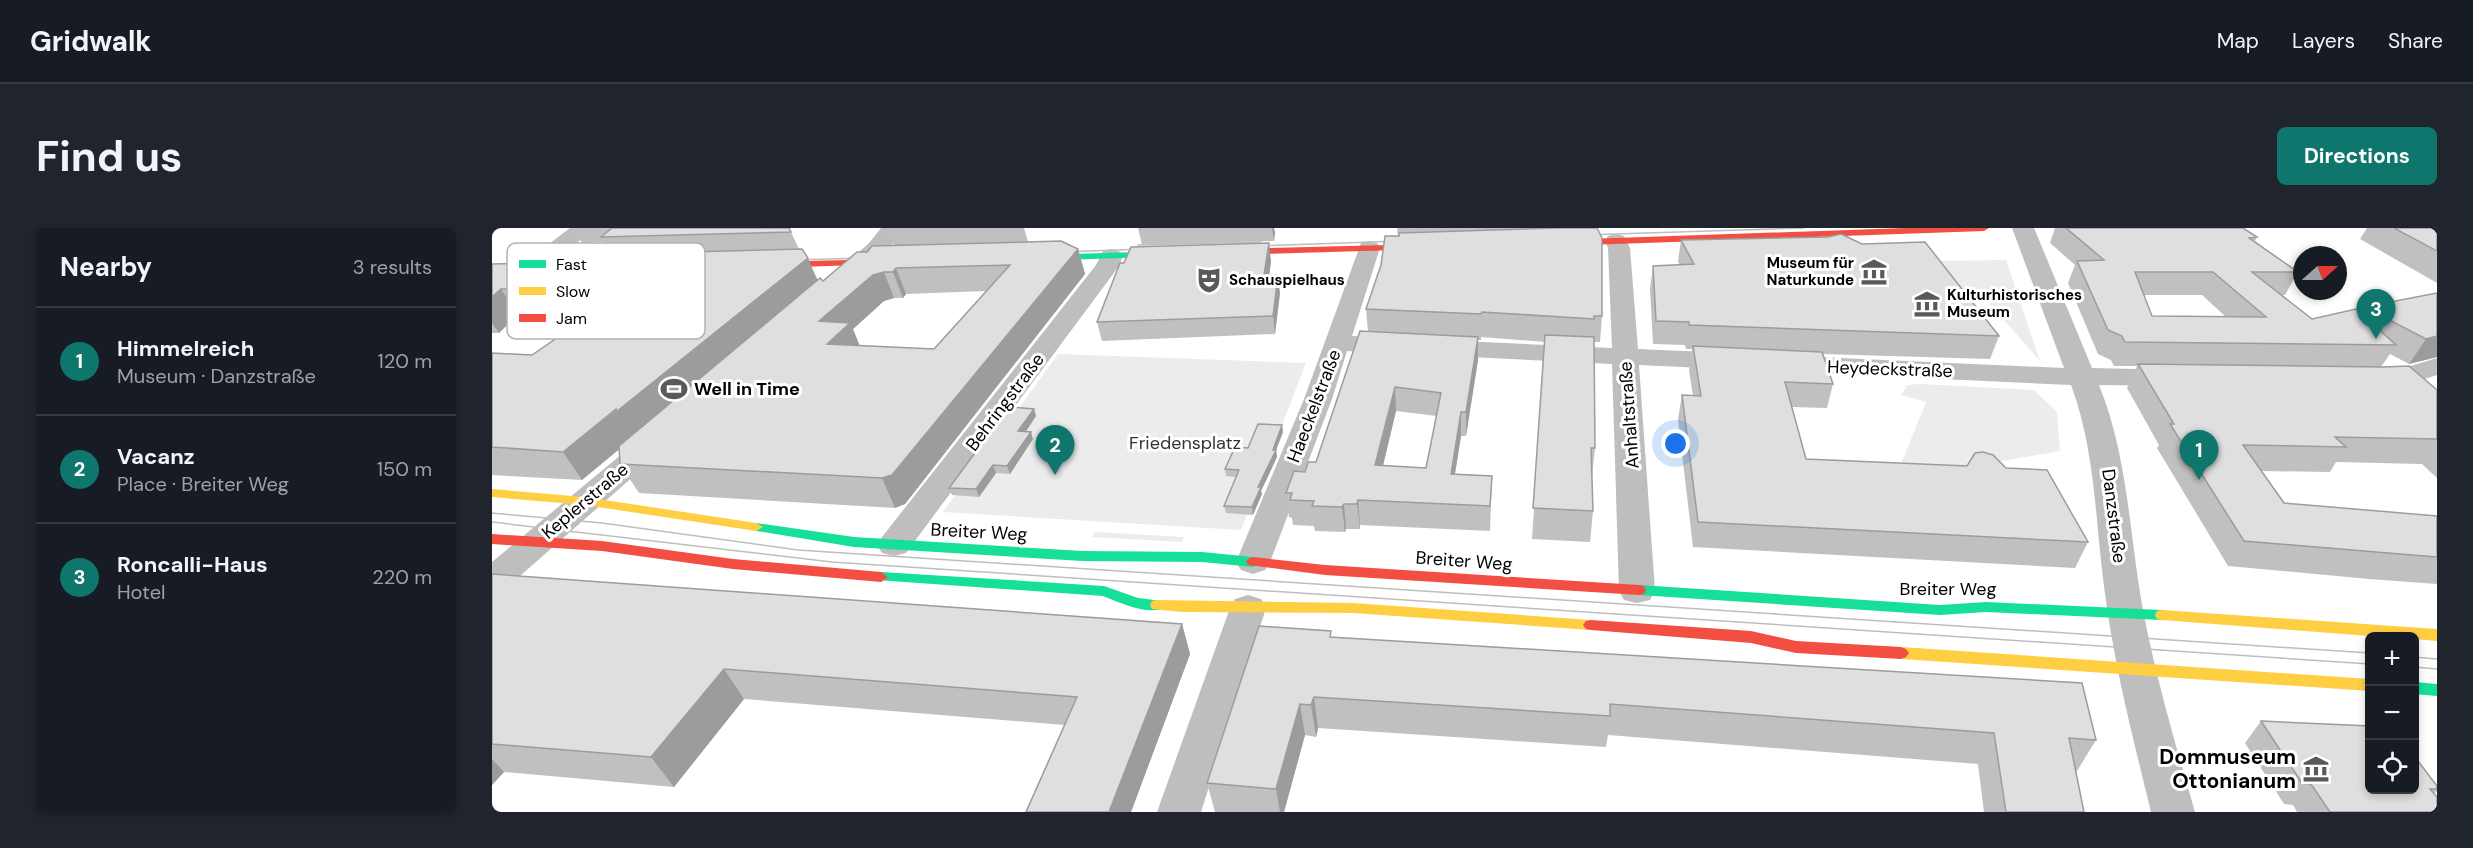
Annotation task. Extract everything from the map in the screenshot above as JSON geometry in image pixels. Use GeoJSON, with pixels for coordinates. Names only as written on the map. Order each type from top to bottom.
{"type":"FeatureCollection","features":[{"type":"Feature","properties":{"kind":"street"},"geometry":{"type":"LineString","coordinates":[[564,243],[584,228]]}},
{"type":"Feature","properties":{"kind":"street"},"geometry":{"type":"LineString","coordinates":[[1540,244],[1984,228]]}},
{"type":"Feature","properties":{"kind":"street","name":"Danzstraße"},"geometry":{"type":"LineString","coordinates":[[2023,228],[2093,406],[2108,466],[2135,668],[2173,812]]}},
{"type":"Feature","properties":{"kind":"street"},"geometry":{"type":"LineString","coordinates":[[1217,252],[1369,236],[1444,247]]}},
{"type":"Feature","properties":{"kind":"street","name":"Haeckelstraße"},"geometry":{"type":"LineString","coordinates":[[1253,562],[1338,343],[1369,236]]}},
{"type":"Feature","properties":{"kind":"street","name":"Anhaltstraße"},"geometry":{"type":"LineString","coordinates":[[1616,241],[1619,248],[1637,591]]}},
{"type":"Feature","properties":{"kind":"street"},"geometry":{"type":"LineString","coordinates":[[885,249],[760,259],[885,249]]}},
{"type":"Feature","properties":{"kind":"street"},"geometry":{"type":"LineString","coordinates":[[822,297],[885,249]]}},
{"type":"Feature","properties":{"kind":"street"},"geometry":{"type":"LineString","coordinates":[[1016,258],[1181,254]]}},
{"type":"Feature","properties":{"kind":"street","name":"Behringstraße"},"geometry":{"type":"LineString","coordinates":[[894,545],[996,414],[1107,266],[1111,256]]}},
{"type":"Feature","properties":{"kind":"street"},"geometry":{"type":"LineString","coordinates":[[492,268],[507,266]]}},
{"type":"Feature","properties":{"kind":"street"},"geometry":{"type":"LineString","coordinates":[[492,281],[507,279]]}},
{"type":"Feature","properties":{"kind":"street","name":"Heydeckstraße"},"geometry":{"type":"LineString","coordinates":[[1338,343],[1625,358],[2203,379]]}},
{"type":"Feature","properties":{"kind":"street"},"geometry":{"type":"LineString","coordinates":[[2347,381],[2400,378],[2437,366]]}},
{"type":"Feature","properties":{"kind":"street"},"geometry":{"type":"LineString","coordinates":[[2400,378],[2422,398]]}},
{"type":"Feature","properties":{"kind":"street","name":"Keplerstraße"},"geometry":{"type":"LineString","coordinates":[[492,582],[680,420]]}},
{"type":"Feature","properties":{"kind":"street","name":"Breiter Weg"},"geometry":{"type":"LineString","coordinates":[[492,494],[585,501],[843,540],[894,545],[1082,556],[1202,557],[1325,570],[1637,591],[1940,610],[1986,607],[2127,612],[2437,635]]}},
{"type":"Feature","properties":{"kind":"street"},"geometry":{"type":"LineString","coordinates":[[492,539],[602,546],[733,564],[875,577],[1104,591],[1137,603],[1248,608],[1353,608],[1751,637],[1796,647],[2365,685]]}},
{"type":"Feature","properties":{"kind":"street"},"geometry":{"type":"LineString","coordinates":[[1179,812],[1248,608]]}},
{"type":"Feature","properties":{"kind":"street"},"geometry":{"type":"LineString","coordinates":[[2419,688],[2437,690]]}},
{"type":"Feature","properties":{"kind":"green space"},"geometry":{"type":"Polygon","coordinates":[[[2006,260],[2040,361],[1981,294],[1956,294],[1933,261],[2006,260]]]}},
{"type":"Feature","properties":{"kind":"green space","name":"Friedensplatz"},"geometry":{"type":"Polygon","coordinates":[[[1058,354],[1306,363],[1241,530],[943,512],[1058,354]]]}},
{"type":"Feature","properties":{"kind":"green space"},"geometry":{"type":"Polygon","coordinates":[[[1907,385],[2034,390],[2057,412],[2060,451],[1966,467],[1901,464],[1926,402],[1901,395],[1907,385]]]}},
{"type":"Feature","properties":{"kind":"green space"},"geometry":{"type":"Polygon","coordinates":[[[1095,532],[1184,537],[1182,542],[1092,537],[1095,532]]]}},
{"type":"Feature","properties":{"kind":"building"},"geometry":{"type":"Polygon","coordinates":[[[612,228],[789,228],[791,232],[601,237],[612,228]]]}},
{"type":"Feature","properties":{"kind":"building"},"geometry":{"type":"Polygon","coordinates":[[[1597,228],[1602,238],[1602,316],[1594,316],[1594,319],[1482,312],[1481,314],[1366,309],[1381,265],[1385,236],[1399,236],[1399,233],[1597,228]]]}},
{"type":"Feature","properties":{"kind":"building"},"geometry":{"type":"Polygon","coordinates":[[[2066,228],[2243,228],[2257,237],[2249,238],[2293,269],[2293,272],[2252,272],[2312,319],[2356,309],[2396,345],[2125,342],[2122,336],[2108,330],[2077,261],[2104,260],[2066,228]],[[2135,272],[2152,316],[2266,317],[2213,272],[2135,272]]]}},
{"type":"Feature","properties":{"kind":"building"},"geometry":{"type":"Polygon","coordinates":[[[2394,228],[2437,228],[2437,251],[2394,228]]]}},
{"type":"Feature","properties":{"kind":"building"},"geometry":{"type":"Polygon","coordinates":[[[1841,234],[1862,244],[1925,242],[1999,336],[1689,325],[1689,322],[1656,321],[1653,266],[1694,264],[1681,240],[1828,237],[1841,234]]]}},
{"type":"Feature","properties":{"kind":"building"},"geometry":{"type":"Polygon","coordinates":[[[1061,241],[1078,249],[892,475],[882,478],[620,464],[619,446],[820,278],[823,281],[857,252],[867,252],[872,246],[1061,241]],[[1010,265],[896,268],[893,272],[873,275],[819,321],[850,323],[827,344],[934,349],[1010,265]]]}},
{"type":"Feature","properties":{"kind":"building"},"geometry":{"type":"Polygon","coordinates":[[[1269,243],[1264,275],[1278,275],[1273,316],[1097,322],[1120,263],[1124,263],[1131,247],[1269,243]]]}},
{"type":"Feature","properties":{"kind":"building"},"geometry":{"type":"Polygon","coordinates":[[[802,249],[808,258],[563,452],[492,447],[492,353],[532,355],[555,339],[705,339],[705,252],[802,249]]]}},
{"type":"Feature","properties":{"kind":"building"},"geometry":{"type":"Polygon","coordinates":[[[492,264],[507,264],[507,289],[501,289],[492,297],[492,264]]]}},
{"type":"Feature","properties":{"kind":"building"},"geometry":{"type":"Polygon","coordinates":[[[2437,293],[2437,336],[2426,339],[2364,307],[2437,293]]]}},
{"type":"Feature","properties":{"kind":"building"},"geometry":{"type":"Polygon","coordinates":[[[1360,331],[1478,337],[1466,412],[1461,412],[1451,474],[1492,476],[1490,506],[1358,500],[1357,504],[1344,504],[1342,507],[1312,506],[1314,501],[1290,500],[1292,493],[1286,493],[1294,471],[1305,472],[1308,462],[1316,462],[1360,331]],[[1395,387],[1375,465],[1426,468],[1441,393],[1395,387]]]}},
{"type":"Feature","properties":{"kind":"building"},"geometry":{"type":"Polygon","coordinates":[[[1545,335],[1594,337],[1595,448],[1591,448],[1593,511],[1533,508],[1545,335]]]}},
{"type":"Feature","properties":{"kind":"building"},"geometry":{"type":"Polygon","coordinates":[[[1693,346],[1822,352],[1833,384],[1785,382],[1806,459],[1967,466],[1975,453],[1983,452],[1993,455],[2006,468],[2047,470],[2088,542],[1698,522],[1682,395],[1701,396],[1693,346]]]}},
{"type":"Feature","properties":{"kind":"building"},"geometry":{"type":"Polygon","coordinates":[[[2138,364],[2409,366],[2437,390],[2437,439],[2335,437],[2346,447],[2243,445],[2284,503],[2437,516],[2437,557],[2244,541],[2170,424],[2174,424],[2138,364]]]}},
{"type":"Feature","properties":{"kind":"building"},"geometry":{"type":"Polygon","coordinates":[[[1009,407],[1034,409],[1018,431],[1031,432],[1007,466],[993,465],[976,489],[949,488],[1009,407]]]}},
{"type":"Feature","properties":{"kind":"building"},"geometry":{"type":"Polygon","coordinates":[[[1258,424],[1282,425],[1273,450],[1276,450],[1258,487],[1261,487],[1252,507],[1224,506],[1239,470],[1225,469],[1235,447],[1248,448],[1258,424]]]}},
{"type":"Feature","properties":{"kind":"building"},"geometry":{"type":"Polygon","coordinates":[[[492,574],[1182,624],[1109,812],[1026,812],[1077,697],[724,669],[651,757],[492,744],[492,574]]]}},
{"type":"Feature","properties":{"kind":"building"},"geometry":{"type":"Polygon","coordinates":[[[1259,626],[1331,631],[1330,637],[2082,683],[2096,740],[2069,738],[2084,812],[2006,812],[1994,733],[1610,704],[1610,716],[1314,697],[1311,705],[1300,704],[1276,789],[1207,783],[1259,626]]]}},
{"type":"Feature","properties":{"kind":"building","name":"Dommuseum Ottonianum"},"geometry":{"type":"Polygon","coordinates":[[[2261,721],[2365,726],[2365,794],[2419,794],[2419,762],[2437,786],[2437,789],[2430,789],[2437,797],[2437,812],[2330,812],[2311,784],[2302,783],[2261,721]]]}},
{"type":"Feature","properties":{"kind":"tram line"},"geometry":{"type":"LineString","coordinates":[[1583,235],[1804,228]]}},
{"type":"Feature","properties":{"kind":"tram line"},"geometry":{"type":"LineString","coordinates":[[1253,246],[1400,241]]}},
{"type":"Feature","properties":{"kind":"tram line"},"geometry":{"type":"LineString","coordinates":[[1138,245],[1261,242]]}},
{"type":"Feature","properties":{"kind":"tram line"},"geometry":{"type":"LineString","coordinates":[[1061,252],[1145,249]]}},
{"type":"Feature","properties":{"kind":"tram line"},"geometry":{"type":"LineString","coordinates":[[791,260],[866,258]]}},
{"type":"Feature","properties":{"kind":"tram line"},"geometry":{"type":"LineString","coordinates":[[492,513],[602,523],[798,550],[2365,653]]}},
{"type":"Feature","properties":{"kind":"tram line"},"geometry":{"type":"LineString","coordinates":[[492,522],[832,562],[2365,664]]}},
{"type":"Feature","properties":{"kind":"tram line"},"geometry":{"type":"LineString","coordinates":[[2419,657],[2437,659]]}},
{"type":"Feature","properties":{"kind":"tram line"},"geometry":{"type":"LineString","coordinates":[[2419,667],[2437,669]]}},
{"type":"Feature","properties":{"kind":"traffic: fast"},"geometry":{"type":"LineString","coordinates":[[1036,258],[1173,254]]}},
{"type":"Feature","properties":{"kind":"traffic: fast"},"geometry":{"type":"LineString","coordinates":[[756,527],[854,542],[1082,556],[1202,557],[1253,562]]}},
{"type":"Feature","properties":{"kind":"traffic: fast"},"geometry":{"type":"LineString","coordinates":[[881,577],[1104,591],[1137,603],[1157,605]]}},
{"type":"Feature","properties":{"kind":"traffic: fast"},"geometry":{"type":"LineString","coordinates":[[1639,590],[1940,610],[1986,607],[2162,615]]}},
{"type":"Feature","properties":{"kind":"traffic: fast"},"geometry":{"type":"LineString","coordinates":[[2419,688],[2437,690]]}},
{"type":"Feature","properties":{"kind":"traffic: slow"},"geometry":{"type":"LineString","coordinates":[[492,268],[507,266]]}},
{"type":"Feature","properties":{"kind":"traffic: slow"},"geometry":{"type":"LineString","coordinates":[[492,493],[585,501],[756,527]]}},
{"type":"Feature","properties":{"kind":"traffic: slow"},"geometry":{"type":"LineString","coordinates":[[1157,605],[1353,608],[1591,625]]}},
{"type":"Feature","properties":{"kind":"traffic: slow"},"geometry":{"type":"LineString","coordinates":[[2162,615],[2437,635]]}},
{"type":"Feature","properties":{"kind":"traffic: slow"},"geometry":{"type":"LineString","coordinates":[[1901,653],[2365,685]]}},
{"type":"Feature","properties":{"kind":"traffic: jam"},"geometry":{"type":"LineString","coordinates":[[1558,243],[1984,228]]}},
{"type":"Feature","properties":{"kind":"traffic: jam"},"geometry":{"type":"LineString","coordinates":[[1225,252],[1428,247]]}},
{"type":"Feature","properties":{"kind":"traffic: jam"},"geometry":{"type":"LineString","coordinates":[[766,265],[888,262]]}},
{"type":"Feature","properties":{"kind":"traffic: jam"},"geometry":{"type":"LineString","coordinates":[[492,539],[602,546],[733,564],[881,577]]}},
{"type":"Feature","properties":{"kind":"traffic: jam"},"geometry":{"type":"LineString","coordinates":[[1253,562],[1325,570],[1639,590]]}},
{"type":"Feature","properties":{"kind":"traffic: jam"},"geometry":{"type":"LineString","coordinates":[[1591,625],[1751,637],[1796,647],[1901,653]]}},
{"type":"Feature","properties":{"kind":"place","name":"Museum für Naturkunde"},"geometry":{"type":"Point","coordinates":[1874,272]}},
{"type":"Feature","properties":{"kind":"place","name":"Schauspielhaus"},"geometry":{"type":"Point","coordinates":[1209,280]}},
{"type":"Feature","properties":{"kind":"place","name":"Kulturhistorisches Museum"},"geometry":{"type":"Point","coordinates":[1927,304]}},
{"type":"Feature","properties":{"kind":"place","name":"Roncalli-Haus"},"geometry":{"type":"Point","coordinates":[2376,339]}},
{"type":"Feature","properties":{"kind":"place","name":"Well in Time"},"geometry":{"type":"Point","coordinates":[674,389]}},
{"type":"Feature","properties":{"kind":"place","name":"Vacanz"},"geometry":{"type":"Point","coordinates":[1055,475]}},
{"type":"Feature","properties":{"kind":"place","name":"Himmelreich"},"geometry":{"type":"Point","coordinates":[2199,480]}},
{"type":"Feature","properties":{"kind":"place","name":"Dommuseum Ottonianum"},"geometry":{"type":"Point","coordinates":[2316,769]}}]}
